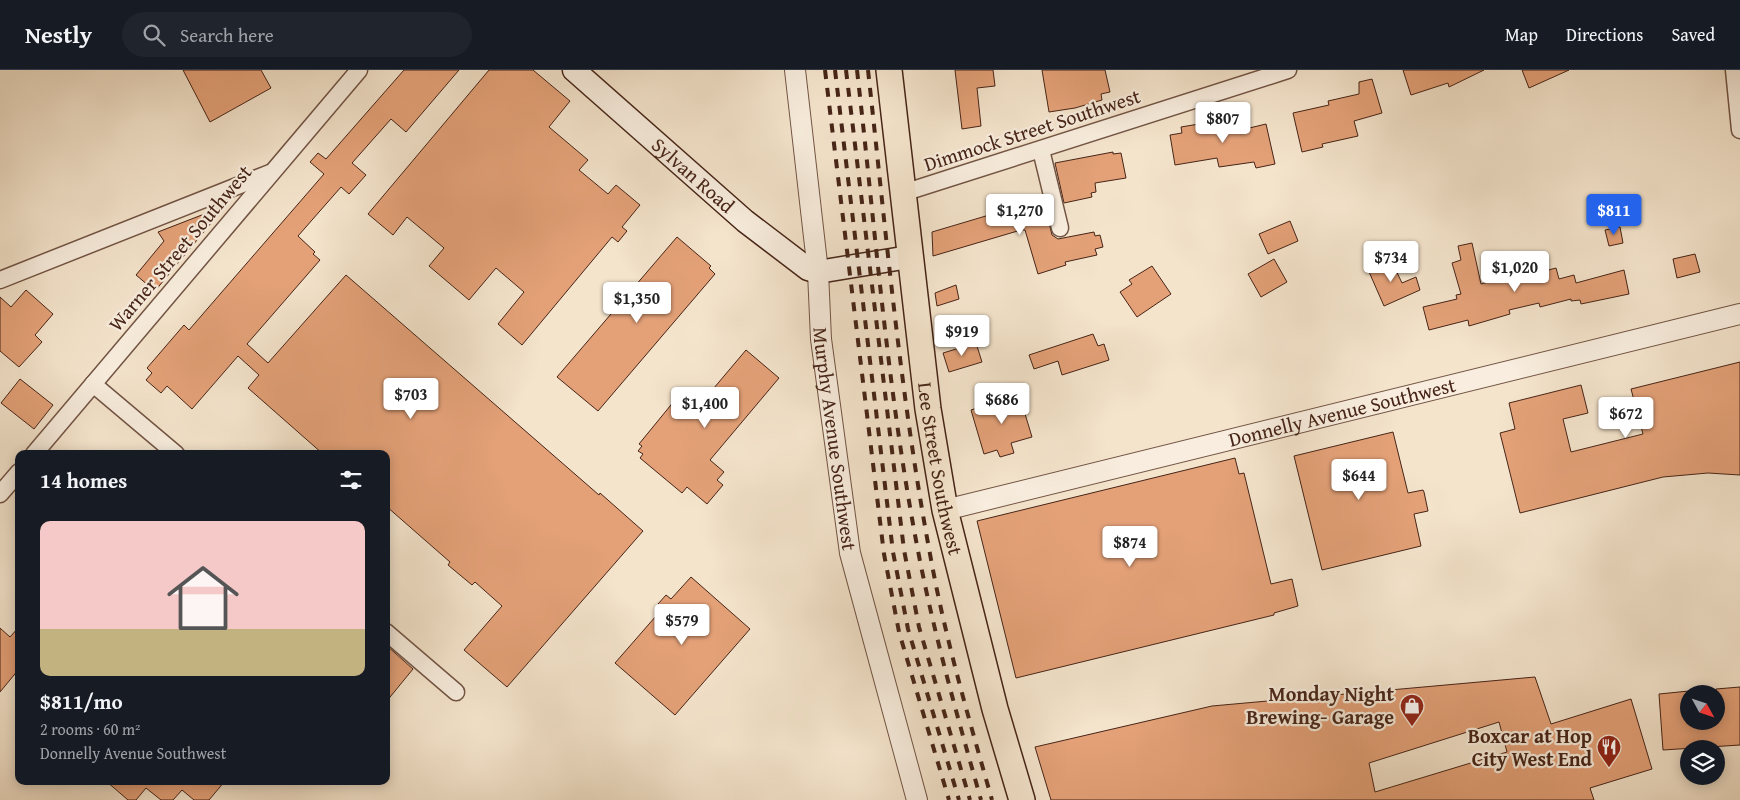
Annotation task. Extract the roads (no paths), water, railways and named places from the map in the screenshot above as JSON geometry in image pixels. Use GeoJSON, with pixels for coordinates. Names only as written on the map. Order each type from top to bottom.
{"type":"FeatureCollection","features":[{"type":"Feature","properties":{"kind":"main road","name":"Sylvan Road"},"geometry":{"type":"LineString","coordinates":[[574,70],[745,221],[795,261],[818,272]]}},
{"type":"Feature","properties":{"kind":"main road","name":"Lee Street Southwest"},"geometry":{"type":"LineString","coordinates":[[889,70],[928,409],[945,510],[995,709],[1022,800]]}},
{"type":"Feature","properties":{"kind":"main road"},"geometry":{"type":"LineString","coordinates":[[818,272],[910,258]]}},
{"type":"Feature","properties":{"kind":"street","name":"Warner Street Southwest"},"geometry":{"type":"LineString","coordinates":[[37,450],[359,70]]}},
{"type":"Feature","properties":{"kind":"street","name":"Murphy Avenue Southwest"},"geometry":{"type":"LineString","coordinates":[[795,70],[818,272],[821,339],[850,553],[916,798]]}},
{"type":"Feature","properties":{"kind":"street","name":"Dimmock Street Southwest"},"geometry":{"type":"LineString","coordinates":[[903,193],[1288,70]]}},
{"type":"Feature","properties":{"kind":"street"},"geometry":{"type":"LineString","coordinates":[[1734,70],[1740,130]]}},
{"type":"Feature","properties":{"kind":"street"},"geometry":{"type":"LineString","coordinates":[[1041,150],[1060,228]]}},
{"type":"Feature","properties":{"kind":"street"},"geometry":{"type":"LineString","coordinates":[[0,280],[272,172]]}},
{"type":"Feature","properties":{"kind":"street","name":"Donnelly Avenue Southwest"},"geometry":{"type":"LineString","coordinates":[[945,510],[1740,314]]}},
{"type":"Feature","properties":{"kind":"street"},"geometry":{"type":"LineString","coordinates":[[93,384],[171,450]]}},
{"type":"Feature","properties":{"kind":"street"},"geometry":{"type":"LineString","coordinates":[[0,494],[15,477]]}},
{"type":"Feature","properties":{"kind":"street"},"geometry":{"type":"LineString","coordinates":[[390,635],[456,692]]}},
{"type":"Feature","properties":{"kind":"railway"},"geometry":{"type":"LineString","coordinates":[[825,70],[884,554],[899,632],[949,800]]}},
{"type":"Feature","properties":{"kind":"railway"},"geometry":{"type":"LineString","coordinates":[[835,70],[893,552],[908,629],[959,800]]}},
{"type":"Feature","properties":{"kind":"railway"},"geometry":{"type":"LineString","coordinates":[[846,70],[904,550],[919,627],[970,800]]}},
{"type":"Feature","properties":{"kind":"railway"},"geometry":{"type":"LineString","coordinates":[[857,70],[891,380],[910,504],[934,625],[981,800]]}},
{"type":"Feature","properties":{"kind":"railway"},"geometry":{"type":"LineString","coordinates":[[868,70],[894,313],[919,494],[943,616],[992,800]]}},
{"type":"Feature","properties":{"kind":"place","name":"Monday Night Brewing- Garage"},"geometry":{"type":"Point","coordinates":[1412,727]}},
{"type":"Feature","properties":{"kind":"place","name":"Boxcar at Hop City West End"},"geometry":{"type":"Point","coordinates":[1609,768]}}]}
